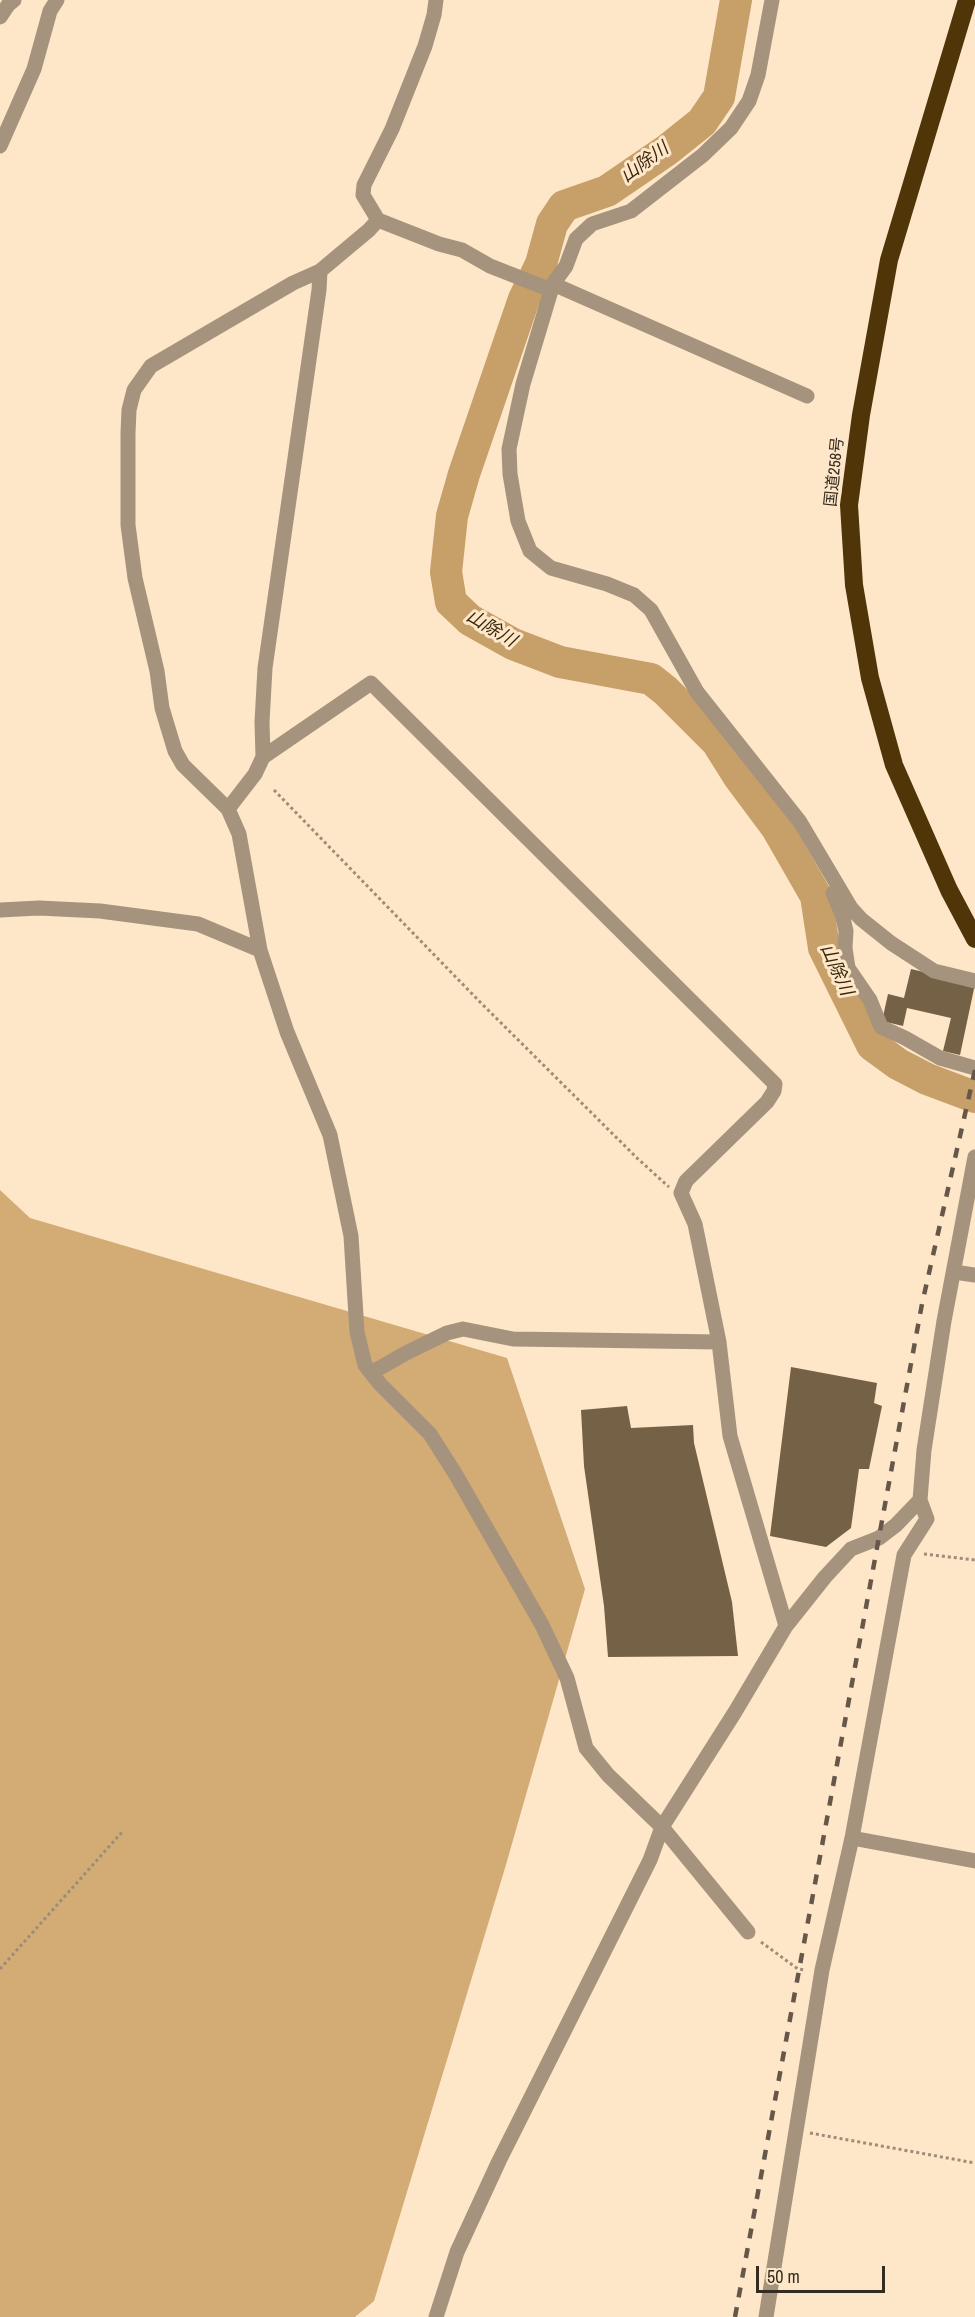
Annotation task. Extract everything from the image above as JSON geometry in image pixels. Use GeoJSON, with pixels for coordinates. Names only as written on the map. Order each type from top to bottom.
{"type":"FeatureCollection","features":[{"type":"Feature","properties":{"kind":"highway","name":"国道258号"},"geometry":{"type":"LineString","coordinates":[[967,0],[889,261],[861,416],[849,505],[854,585],[870,678],[894,765],[949,890],[975,939]]}},
{"type":"Feature","properties":{"kind":"street"},"geometry":{"type":"LineString","coordinates":[[0,17],[8,4],[15,0]]}},
{"type":"Feature","properties":{"kind":"street"},"geometry":{"type":"LineString","coordinates":[[0,146],[34,69],[50,11],[57,0]]}},
{"type":"Feature","properties":{"kind":"street"},"geometry":{"type":"LineString","coordinates":[[436,0],[425,46],[392,129],[364,184],[363,195],[378,220],[439,244],[462,250],[516,278],[552,287],[807,396]]}},
{"type":"Feature","properties":{"kind":"street"},"geometry":{"type":"LineString","coordinates":[[772,0],[758,75],[749,101],[731,128],[703,155],[632,211],[592,224],[576,238],[566,266],[552,287],[524,384],[509,449],[510,474],[518,521],[530,551],[551,568],[607,584],[634,595],[651,610],[697,692],[800,822],[851,908],[861,919],[891,943],[934,971],[975,981]]}},
{"type":"Feature","properties":{"kind":"street"},"geometry":{"type":"LineString","coordinates":[[378,220],[320,271],[293,283],[151,366],[134,390],[129,410],[128,525],[135,579],[157,671],[162,708],[175,751],[183,765],[228,809],[239,834],[260,950],[286,1032],[330,1135],[351,1236],[357,1332],[365,1365],[430,1434],[542,1624],[567,1678],[586,1748],[608,1775],[662,1827],[748,1932]]}},
{"type":"Feature","properties":{"kind":"street"},"geometry":{"type":"LineString","coordinates":[[228,809],[255,774],[263,757],[265,668],[320,290],[320,271]]}},
{"type":"Feature","properties":{"kind":"street"},"geometry":{"type":"LineString","coordinates":[[263,757],[371,683],[775,1084],[774,1091],[767,1102],[686,1180],[681,1193],[695,1224],[719,1342],[730,1436],[786,1626]]}},
{"type":"Feature","properties":{"kind":"street"},"geometry":{"type":"LineString","coordinates":[[824,863],[823,872],[842,914],[846,931],[845,948],[848,968],[870,1000],[880,1028],[940,1058],[975,1068]]}},
{"type":"Feature","properties":{"kind":"street"},"geometry":{"type":"LineString","coordinates":[[0,910],[39,908],[100,911],[198,924],[260,950]]}},
{"type":"Feature","properties":{"kind":"street"},"geometry":{"type":"LineString","coordinates":[[766,2317],[822,1970],[852,1838],[904,1556],[927,1519],[920,1500],[924,1450],[944,1321],[975,1157]]}},
{"type":"Feature","properties":{"kind":"street"},"geometry":{"type":"LineString","coordinates":[[954,1272],[975,1275]]}},
{"type":"Feature","properties":{"kind":"street"},"geometry":{"type":"LineString","coordinates":[[371,1373],[447,1333],[463,1329],[513,1339],[719,1342]]}},
{"type":"Feature","properties":{"kind":"street"},"geometry":{"type":"LineString","coordinates":[[436,2317],[457,2253],[499,2161],[650,1860],[662,1827],[786,1626],[825,1577],[851,1549],[879,1538],[896,1525],[920,1500]]}},
{"type":"Feature","properties":{"kind":"street"},"geometry":{"type":"LineString","coordinates":[[852,1838],[975,1861]]}},
{"type":"Feature","properties":{"kind":"path"},"geometry":{"type":"LineString","coordinates":[[274,790],[480,1002],[638,1159],[671,1189],[681,1193]]}},
{"type":"Feature","properties":{"kind":"path"},"geometry":{"type":"LineString","coordinates":[[908,1548],[920,1553],[975,1560]]}},
{"type":"Feature","properties":{"kind":"path"},"geometry":{"type":"LineString","coordinates":[[0,1969],[123,1831]]}},
{"type":"Feature","properties":{"kind":"path"},"geometry":{"type":"LineString","coordinates":[[748,1932],[798,1969],[822,1970]]}},
{"type":"Feature","properties":{"kind":"path"},"geometry":{"type":"LineString","coordinates":[[796,2130],[975,2163]]}},
{"type":"Feature","properties":{"kind":"shaded area"},"geometry":{"type":"Polygon","coordinates":[[[0,1190],[30,1218],[507,1358],[585,1589],[505,1868],[374,2301],[355,2317],[0,2317],[0,1190]]]}},
{"type":"Feature","properties":{"kind":"building"},"geometry":{"type":"Polygon","coordinates":[[[911,969],[975,984],[960,1055],[943,1051],[951,1018],[907,1008],[903,1026],[882,1021],[888,994],[904,998],[911,969]]]}},
{"type":"Feature","properties":{"kind":"building"},"geometry":{"type":"Polygon","coordinates":[[[791,1367],[877,1383],[874,1403],[882,1406],[869,1469],[859,1469],[851,1528],[826,1547],[770,1536],[791,1367]]]}},
{"type":"Feature","properties":{"kind":"building"},"geometry":{"type":"Polygon","coordinates":[[[627,1406],[631,1428],[693,1425],[694,1443],[732,1602],[738,1656],[608,1657],[604,1606],[584,1466],[581,1410],[627,1406]]]}},
{"type":"Feature","properties":{"kind":"waterway","name":"山除川"},"geometry":{"type":"LineString","coordinates":[[736,0],[719,97],[702,122],[667,150],[607,191],[564,206],[552,224],[541,264],[524,299],[464,474],[452,516],[446,572],[451,602],[470,620],[513,644],[560,662],[651,679],[666,691],[717,742],[739,777],[777,828],[816,896],[824,948],[872,1045],[898,1064],[927,1079],[975,1097]]}},
{"type":"Feature","properties":{"kind":"railway"},"geometry":{"type":"LineString","coordinates":[[735,2317],[922,1304],[975,1070]]}}]}
